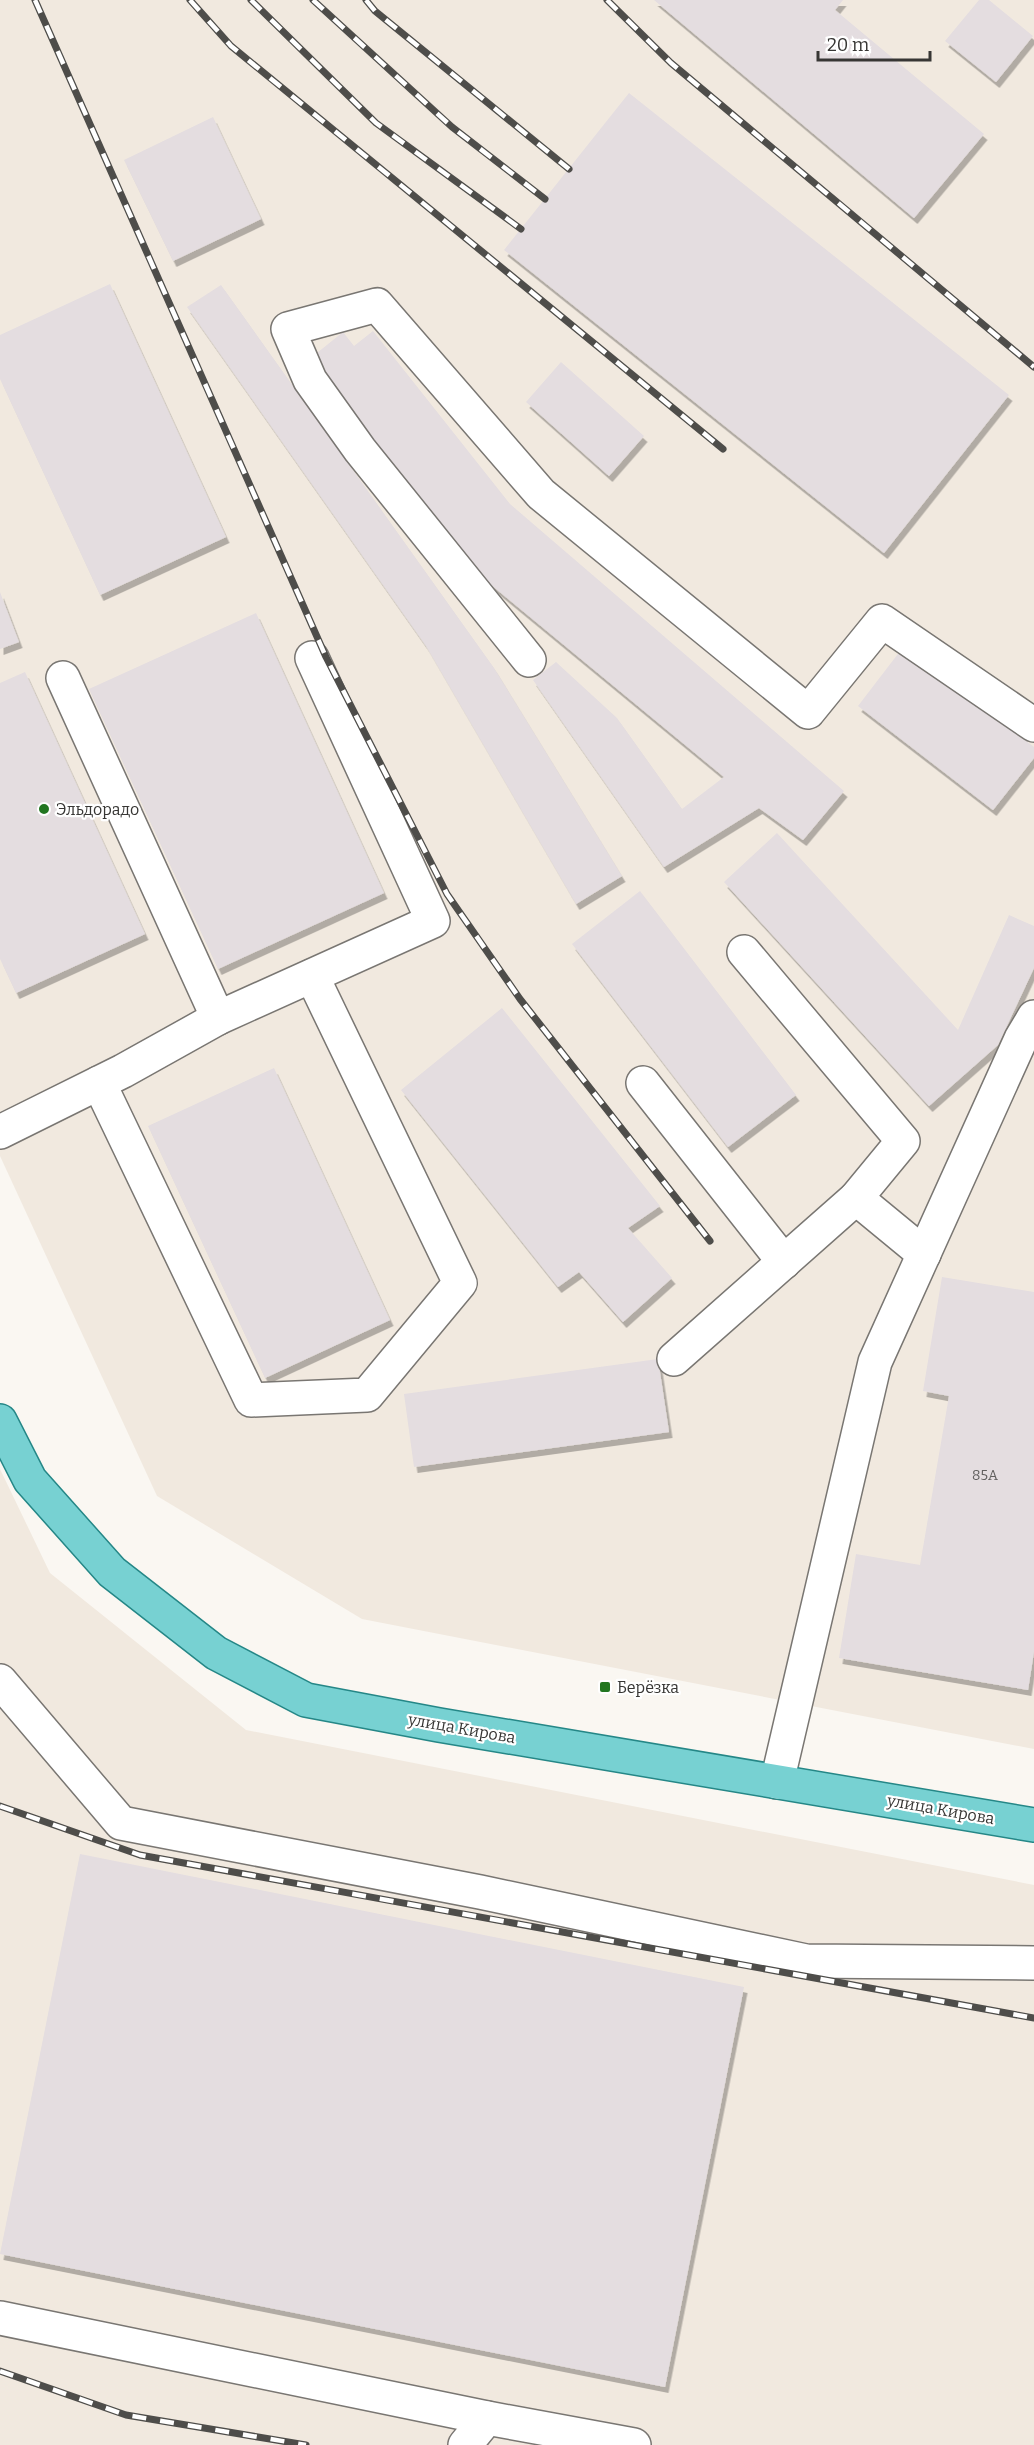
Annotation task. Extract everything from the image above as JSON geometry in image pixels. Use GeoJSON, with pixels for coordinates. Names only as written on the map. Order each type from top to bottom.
{"type":"FeatureCollection","features":[{"type":"Feature","properties":{"kind":"main road","name":"улица Кирова"},"geometry":{"type":"LineString","coordinates":[[0,1421],[30,1480],[112,1572],[216,1653],[306,1700],[1034,1825]]}},
{"type":"Feature","properties":{"kind":"lane"},"geometry":{"type":"LineString","coordinates":[[529,660],[360,450],[310,381],[288,329],[377,305],[541,494],[808,712],[882,621],[1034,725]]}},
{"type":"Feature","properties":{"kind":"lane"},"geometry":{"type":"LineString","coordinates":[[0,1132],[99,1083],[218,1018],[433,921],[312,658]]}},
{"type":"Feature","properties":{"kind":"lane"},"geometry":{"type":"LineString","coordinates":[[63,678],[218,1018]]}},
{"type":"Feature","properties":{"kind":"lane"},"geometry":{"type":"LineString","coordinates":[[674,1359],[856,1198],[903,1141],[744,952]]}},
{"type":"Feature","properties":{"kind":"lane"},"geometry":{"type":"LineString","coordinates":[[99,1083],[251,1400],[367,1395],[460,1283],[312,976]]}},
{"type":"Feature","properties":{"kind":"lane"},"geometry":{"type":"LineString","coordinates":[[777,1782],[875,1362],[1016,1050],[1034,1017]]}},
{"type":"Feature","properties":{"kind":"lane"},"geometry":{"type":"LineString","coordinates":[[643,1083],[784,1262]]}},
{"type":"Feature","properties":{"kind":"lane"},"geometry":{"type":"LineString","coordinates":[[856,1198],[924,1254]]}},
{"type":"Feature","properties":{"kind":"lane"},"geometry":{"type":"LineString","coordinates":[[0,1681],[120,1823],[480,1892],[806,1961],[1034,1963]]}},
{"type":"Feature","properties":{"kind":"lane"},"geometry":{"type":"LineString","coordinates":[[0,2318],[487,2418],[634,2445]]}},
{"type":"Feature","properties":{"kind":"lane"},"geometry":{"type":"LineString","coordinates":[[465,2445],[487,2418]]}},
{"type":"Feature","properties":{"kind":"shaded area"},"geometry":{"type":"Polygon","coordinates":[[[0,0],[1034,0],[1034,1749],[362,1619],[157,1496],[0,1156],[0,0]]]}},
{"type":"Feature","properties":{"kind":"shaded area"},"geometry":{"type":"Polygon","coordinates":[[[0,1469],[50,1573],[246,1730],[1034,1885],[1034,2445],[0,2445],[0,1469]]]}},
{"type":"Feature","properties":{"kind":"building"},"geometry":{"type":"Polygon","coordinates":[[[654,0],[843,0],[835,10],[984,134],[914,218],[654,0]]]}},
{"type":"Feature","properties":{"kind":"building"},"geometry":{"type":"Polygon","coordinates":[[[979,0],[989,0],[1033,36],[996,82],[945,41],[979,0]]]}},
{"type":"Feature","properties":{"kind":"building"},"geometry":{"type":"Polygon","coordinates":[[[629,93],[1009,395],[884,553],[504,250],[629,93]]]}},
{"type":"Feature","properties":{"kind":"building"},"geometry":{"type":"Polygon","coordinates":[[[213,117],[261,219],[173,261],[124,160],[213,117]]]}},
{"type":"Feature","properties":{"kind":"building"},"geometry":{"type":"Polygon","coordinates":[[[110,284],[226,537],[100,595],[0,379],[0,335],[110,284]]]}},
{"type":"Feature","properties":{"kind":"building"},"geometry":{"type":"Polygon","coordinates":[[[221,285],[494,668],[622,876],[576,904],[426,646],[187,307],[221,285]]]}},
{"type":"Feature","properties":{"kind":"building"},"geometry":{"type":"Polygon","coordinates":[[[373,331],[510,504],[844,791],[803,840],[759,808],[664,867],[533,680],[556,662],[617,718],[682,809],[724,777],[479,575],[363,433],[312,357],[343,332],[354,346],[373,331]]]}},
{"type":"Feature","properties":{"kind":"building"},"geometry":{"type":"Polygon","coordinates":[[[561,362],[644,436],[609,476],[526,402],[561,362]]]}},
{"type":"Feature","properties":{"kind":"building"},"geometry":{"type":"Polygon","coordinates":[[[0,592],[19,642],[0,649],[0,592]]]}},
{"type":"Feature","properties":{"kind":"building"},"geometry":{"type":"Polygon","coordinates":[[[256,613],[384,893],[218,969],[89,689],[256,613]]]}},
{"type":"Feature","properties":{"kind":"building"},"geometry":{"type":"Polygon","coordinates":[[[904,646],[1034,747],[1034,758],[993,810],[858,706],[904,646]]]}},
{"type":"Feature","properties":{"kind":"building","name":"Эльдорадо"},"geometry":{"type":"Polygon","coordinates":[[[25,672],[145,934],[16,993],[0,959],[0,683],[25,672]]]}},
{"type":"Feature","properties":{"kind":"building"},"geometry":{"type":"Polygon","coordinates":[[[777,833],[958,1030],[1009,915],[1034,926],[1034,968],[998,1045],[929,1106],[724,882],[777,833]]]}},
{"type":"Feature","properties":{"kind":"building"},"geometry":{"type":"Polygon","coordinates":[[[640,891],[796,1095],[728,1147],[572,944],[640,891]]]}},
{"type":"Feature","properties":{"kind":"building"},"geometry":{"type":"Polygon","coordinates":[[[502,1008],[660,1206],[628,1228],[672,1278],[623,1322],[579,1272],[558,1287],[401,1090],[502,1008]]]}},
{"type":"Feature","properties":{"kind":"building"},"geometry":{"type":"Polygon","coordinates":[[[274,1068],[390,1320],[265,1378],[148,1126],[274,1068]]]}},
{"type":"Feature","properties":{"kind":"building"},"geometry":{"type":"Polygon","coordinates":[[[942,1277],[1034,1292],[1034,1652],[1028,1690],[839,1658],[856,1554],[920,1565],[949,1396],[923,1391],[942,1277]]]}},
{"type":"Feature","properties":{"kind":"building"},"geometry":{"type":"Polygon","coordinates":[[[658,1359],[669,1432],[414,1467],[404,1394],[658,1359]]]}},
{"type":"Feature","properties":{"kind":"building"},"geometry":{"type":"Polygon","coordinates":[[[80,1854],[744,1987],[665,2387],[0,2254],[80,1854]]]}},
{"type":"Feature","properties":{"kind":"railway"},"geometry":{"type":"LineString","coordinates":[[35,0],[326,657],[447,894],[520,999],[710,1241]]}},
{"type":"Feature","properties":{"kind":"railway"},"geometry":{"type":"LineString","coordinates":[[190,0],[231,46],[723,449]]}},
{"type":"Feature","properties":{"kind":"railway"},"geometry":{"type":"LineString","coordinates":[[251,0],[376,123],[521,229]]}},
{"type":"Feature","properties":{"kind":"railway"},"geometry":{"type":"LineString","coordinates":[[313,0],[452,127],[545,199]]}},
{"type":"Feature","properties":{"kind":"railway"},"geometry":{"type":"LineString","coordinates":[[366,0],[375,11],[569,169]]}},
{"type":"Feature","properties":{"kind":"railway"},"geometry":{"type":"LineString","coordinates":[[607,0],[671,63],[1034,367]]}},
{"type":"Feature","properties":{"kind":"railway"},"geometry":{"type":"LineString","coordinates":[[0,1806],[140,1855],[1034,2018]]}},
{"type":"Feature","properties":{"kind":"railway"},"geometry":{"type":"LineString","coordinates":[[0,2371],[126,2415],[306,2445]]}},
{"type":"Feature","properties":{"kind":"place","name":"Эльдорадо"},"geometry":{"type":"Point","coordinates":[44,809]}},
{"type":"Feature","properties":{"kind":"place","name":"Берёзка"},"geometry":{"type":"Point","coordinates":[605,1687]}}]}
